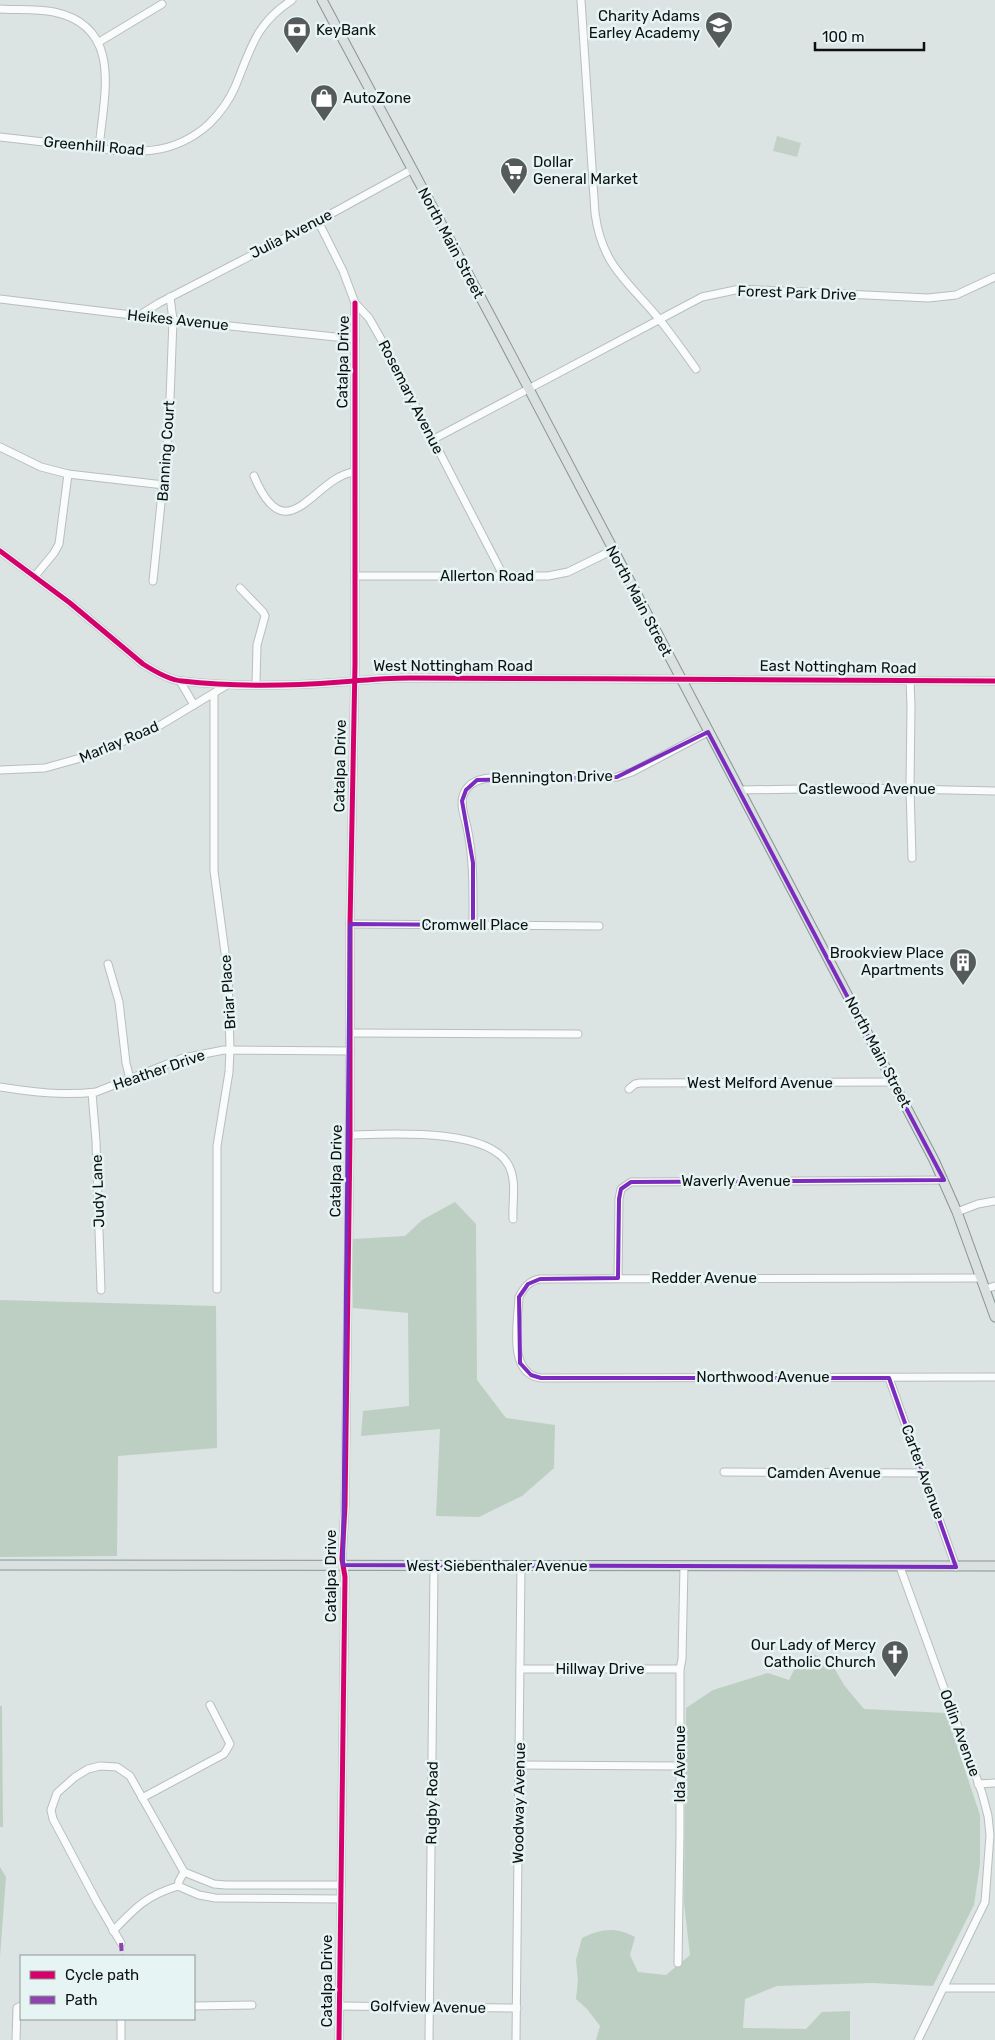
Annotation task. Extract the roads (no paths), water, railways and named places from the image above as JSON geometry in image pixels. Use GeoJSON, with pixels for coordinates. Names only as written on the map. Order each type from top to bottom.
{"type":"FeatureCollection","features":[{"type":"Feature","properties":{"kind":"main road","name":"North Main Street"},"geometry":{"type":"LineString","coordinates":[[322,0],[894,1082],[944,1180],[995,1317]]}},
{"type":"Feature","properties":{"kind":"main road","name":"West Siebenthaler Avenue"},"geometry":{"type":"LineString","coordinates":[[0,1565],[995,1566]]}},
{"type":"Feature","properties":{"kind":"street","name":"Greenhill Road"},"geometry":{"type":"LineString","coordinates":[[0,137],[127,152],[156,151],[181,142],[204,128],[216,117],[231,94],[247,52],[259,32],[276,13],[292,0]]}},
{"type":"Feature","properties":{"kind":"street"},"geometry":{"type":"LineString","coordinates":[[581,0],[597,228],[604,253],[658,318],[696,369]]}},
{"type":"Feature","properties":{"kind":"street"},"geometry":{"type":"LineString","coordinates":[[99,42],[162,4]]}},
{"type":"Feature","properties":{"kind":"street"},"geometry":{"type":"LineString","coordinates":[[0,9],[46,11],[68,16],[89,31],[99,42],[104,57],[107,81],[99,149]]}},
{"type":"Feature","properties":{"kind":"street","name":"Julia Avenue"},"geometry":{"type":"LineString","coordinates":[[140,315],[170,297],[318,221],[411,170]]}},
{"type":"Feature","properties":{"kind":"street","name":"Rosemary Avenue"},"geometry":{"type":"LineString","coordinates":[[318,221],[343,271],[356,303],[369,318],[381,340],[503,575]]}},
{"type":"Feature","properties":{"kind":"street","name":"Forest Park Drive"},"geometry":{"type":"LineString","coordinates":[[432,440],[658,318],[702,297],[740,289],[928,298],[956,295],[995,277]]}},
{"type":"Feature","properties":{"kind":"street"},"geometry":{"type":"LineString","coordinates":[[170,297],[173,320]]}},
{"type":"Feature","properties":{"kind":"street","name":"Heikes Avenue"},"geometry":{"type":"LineString","coordinates":[[0,299],[173,320],[355,338]]}},
{"type":"Feature","properties":{"kind":"street","name":"Catalpa Drive"},"geometry":{"type":"LineString","coordinates":[[339,2040],[345,1577],[343,1566],[350,1135],[350,924],[354,680],[356,303]]}},
{"type":"Feature","properties":{"kind":"street","name":"Banning Court"},"geometry":{"type":"LineString","coordinates":[[153,581],[169,425],[173,320]]}},
{"type":"Feature","properties":{"kind":"street"},"geometry":{"type":"LineString","coordinates":[[0,447],[41,466],[68,474],[164,485]]}},
{"type":"Feature","properties":{"kind":"street"},"geometry":{"type":"LineString","coordinates":[[254,476],[260,491],[269,501],[282,509],[291,510],[302,507],[338,478],[354,472]]}},
{"type":"Feature","properties":{"kind":"street"},"geometry":{"type":"LineString","coordinates":[[35,576],[54,553],[58,544],[68,474]]}},
{"type":"Feature","properties":{"kind":"street","name":"Allerton Road"},"geometry":{"type":"LineString","coordinates":[[355,576],[548,576],[562,573],[613,550]]}},
{"type":"Feature","properties":{"kind":"street","name":"West Nottingham Road"},"geometry":{"type":"LineString","coordinates":[[0,551],[35,576],[143,664],[180,681],[228,685],[374,678],[680,679]]}},
{"type":"Feature","properties":{"kind":"street"},"geometry":{"type":"LineString","coordinates":[[240,588],[268,615],[257,645],[256,684]]}},
{"type":"Feature","properties":{"kind":"street","name":"East Nottingham Road"},"geometry":{"type":"LineString","coordinates":[[680,679],[995,681]]}},
{"type":"Feature","properties":{"kind":"street"},"geometry":{"type":"LineString","coordinates":[[910,680],[912,706],[910,788],[912,858]]}},
{"type":"Feature","properties":{"kind":"street"},"geometry":{"type":"LineString","coordinates":[[180,681],[194,705]]}},
{"type":"Feature","properties":{"kind":"street","name":"Marlay Road"},"geometry":{"type":"LineString","coordinates":[[0,770],[45,768],[71,762],[149,731],[228,685]]}},
{"type":"Feature","properties":{"kind":"street","name":"Briar Place"},"geometry":{"type":"LineString","coordinates":[[214,694],[214,871],[228,975],[230,1049],[229,1072],[217,1146],[216,1289]]}},
{"type":"Feature","properties":{"kind":"street","name":"Bennington Drive"},"geometry":{"type":"LineString","coordinates":[[473,924],[473,863],[462,801],[466,790],[472,783],[490,778],[617,777],[632,772],[708,732]]}},
{"type":"Feature","properties":{"kind":"street","name":"Castlewood Avenue"},"geometry":{"type":"LineString","coordinates":[[740,790],[910,788],[995,791]]}},
{"type":"Feature","properties":{"kind":"street","name":"Cromwell Place"},"geometry":{"type":"LineString","coordinates":[[350,924],[599,926]]}},
{"type":"Feature","properties":{"kind":"street"},"geometry":{"type":"LineString","coordinates":[[108,964],[119,1002],[126,1063],[130,1079]]}},
{"type":"Feature","properties":{"kind":"street"},"geometry":{"type":"LineString","coordinates":[[350,1033],[578,1034]]}},
{"type":"Feature","properties":{"kind":"street","name":"Heather Drive"},"geometry":{"type":"LineString","coordinates":[[0,1086],[54,1094],[92,1092],[183,1058],[230,1049],[350,1050]]}},
{"type":"Feature","properties":{"kind":"street","name":"West Melford Avenue"},"geometry":{"type":"LineString","coordinates":[[629,1089],[635,1084],[894,1082]]}},
{"type":"Feature","properties":{"kind":"street","name":"Judy Lane"},"geometry":{"type":"LineString","coordinates":[[92,1092],[97,1150],[101,1290]]}},
{"type":"Feature","properties":{"kind":"street"},"geometry":{"type":"LineString","coordinates":[[350,1135],[412,1134],[441,1136],[491,1148],[506,1161],[512,1174],[514,1186],[513,1219]]}},
{"type":"Feature","properties":{"kind":"street","name":"Waverly Avenue"},"geometry":{"type":"LineString","coordinates":[[618,1278],[618,1199],[622,1189],[631,1182],[944,1180]]}},
{"type":"Feature","properties":{"kind":"street"},"geometry":{"type":"LineString","coordinates":[[957,1212],[995,1200]]}},
{"type":"Feature","properties":{"kind":"street","name":"Redder Avenue"},"geometry":{"type":"LineString","coordinates":[[531,1375],[522,1367],[518,1353],[519,1297],[523,1288],[532,1281],[540,1279],[982,1278]]}},
{"type":"Feature","properties":{"kind":"street"},"geometry":{"type":"LineString","coordinates":[[985,1289],[995,1286]]}},
{"type":"Feature","properties":{"kind":"street","name":"Northwood Avenue"},"geometry":{"type":"LineString","coordinates":[[531,1375],[541,1378],[995,1378]]}},
{"type":"Feature","properties":{"kind":"street","name":"Carter Avenue"},"geometry":{"type":"LineString","coordinates":[[889,1378],[956,1567]]}},
{"type":"Feature","properties":{"kind":"street","name":"Camden Avenue"},"geometry":{"type":"LineString","coordinates":[[724,1472],[923,1473]]}},
{"type":"Feature","properties":{"kind":"street","name":"Rugby Road"},"geometry":{"type":"LineString","coordinates":[[430,2040],[434,1566]]}},
{"type":"Feature","properties":{"kind":"street","name":"Woodway Avenue"},"geometry":{"type":"LineString","coordinates":[[516,2040],[522,1566]]}},
{"type":"Feature","properties":{"kind":"street","name":"Ida Avenue"},"geometry":{"type":"LineString","coordinates":[[678,1963],[680,1669],[682,1659],[684,1566]]}},
{"type":"Feature","properties":{"kind":"street","name":"Odlin Avenue"},"geometry":{"type":"LineString","coordinates":[[900,1566],[978,1784],[989,1824],[986,1898],[918,2040]]}},
{"type":"Feature","properties":{"kind":"street","name":"Hillway Drive"},"geometry":{"type":"LineString","coordinates":[[520,1669],[680,1669]]}},
{"type":"Feature","properties":{"kind":"street"},"geometry":{"type":"LineString","coordinates":[[142,1798],[224,1754],[230,1744],[210,1705]]}},
{"type":"Feature","properties":{"kind":"street"},"geometry":{"type":"LineString","coordinates":[[121,1943],[53,1819],[52,1804],[57,1793],[66,1784],[88,1769],[100,1766],[122,1769],[130,1776],[184,1872],[214,1884],[226,1885],[341,1885]]}},
{"type":"Feature","properties":{"kind":"street"},"geometry":{"type":"LineString","coordinates":[[519,1766],[679,1766]]}},
{"type":"Feature","properties":{"kind":"street"},"geometry":{"type":"LineString","coordinates":[[978,1784],[995,1783]]}},
{"type":"Feature","properties":{"kind":"street"},"geometry":{"type":"LineString","coordinates":[[178,1886],[184,1872]]}},
{"type":"Feature","properties":{"kind":"street"},"geometry":{"type":"LineString","coordinates":[[113,1931],[151,1896],[178,1886],[199,1895],[229,1899],[340,1898]]}},
{"type":"Feature","properties":{"kind":"street"},"geometry":{"type":"LineString","coordinates":[[986,1898],[995,1898]]}},
{"type":"Feature","properties":{"kind":"street"},"geometry":{"type":"LineString","coordinates":[[943,1988],[995,1988]]}},
{"type":"Feature","properties":{"kind":"street"},"geometry":{"type":"LineString","coordinates":[[195,2006],[252,2005]]}},
{"type":"Feature","properties":{"kind":"street","name":"Golfview Avenue"},"geometry":{"type":"LineString","coordinates":[[339,2006],[517,2008]]}},
{"type":"Feature","properties":{"kind":"street"},"geometry":{"type":"LineString","coordinates":[[16,2040],[20,2007]]}},
{"type":"Feature","properties":{"kind":"street"},"geometry":{"type":"LineString","coordinates":[[121,2040],[122,2020]]}},
{"type":"Feature","properties":{"kind":"place","name":"Charity Adams Earley Academy"},"geometry":{"type":"Point","coordinates":[719,49]}},
{"type":"Feature","properties":{"kind":"place","name":"KeyBank"},"geometry":{"type":"Point","coordinates":[297,54]}},
{"type":"Feature","properties":{"kind":"place","name":"AutoZone"},"geometry":{"type":"Point","coordinates":[324,122]}},
{"type":"Feature","properties":{"kind":"place","name":"Dollar General Market"},"geometry":{"type":"Point","coordinates":[514,195]}},
{"type":"Feature","properties":{"kind":"place","name":"Brookview Place Apartments"},"geometry":{"type":"Point","coordinates":[963,986]}},
{"type":"Feature","properties":{"kind":"place","name":"Our Lady of Mercy Catholic Church"},"geometry":{"type":"Point","coordinates":[895,1678]}}]}
